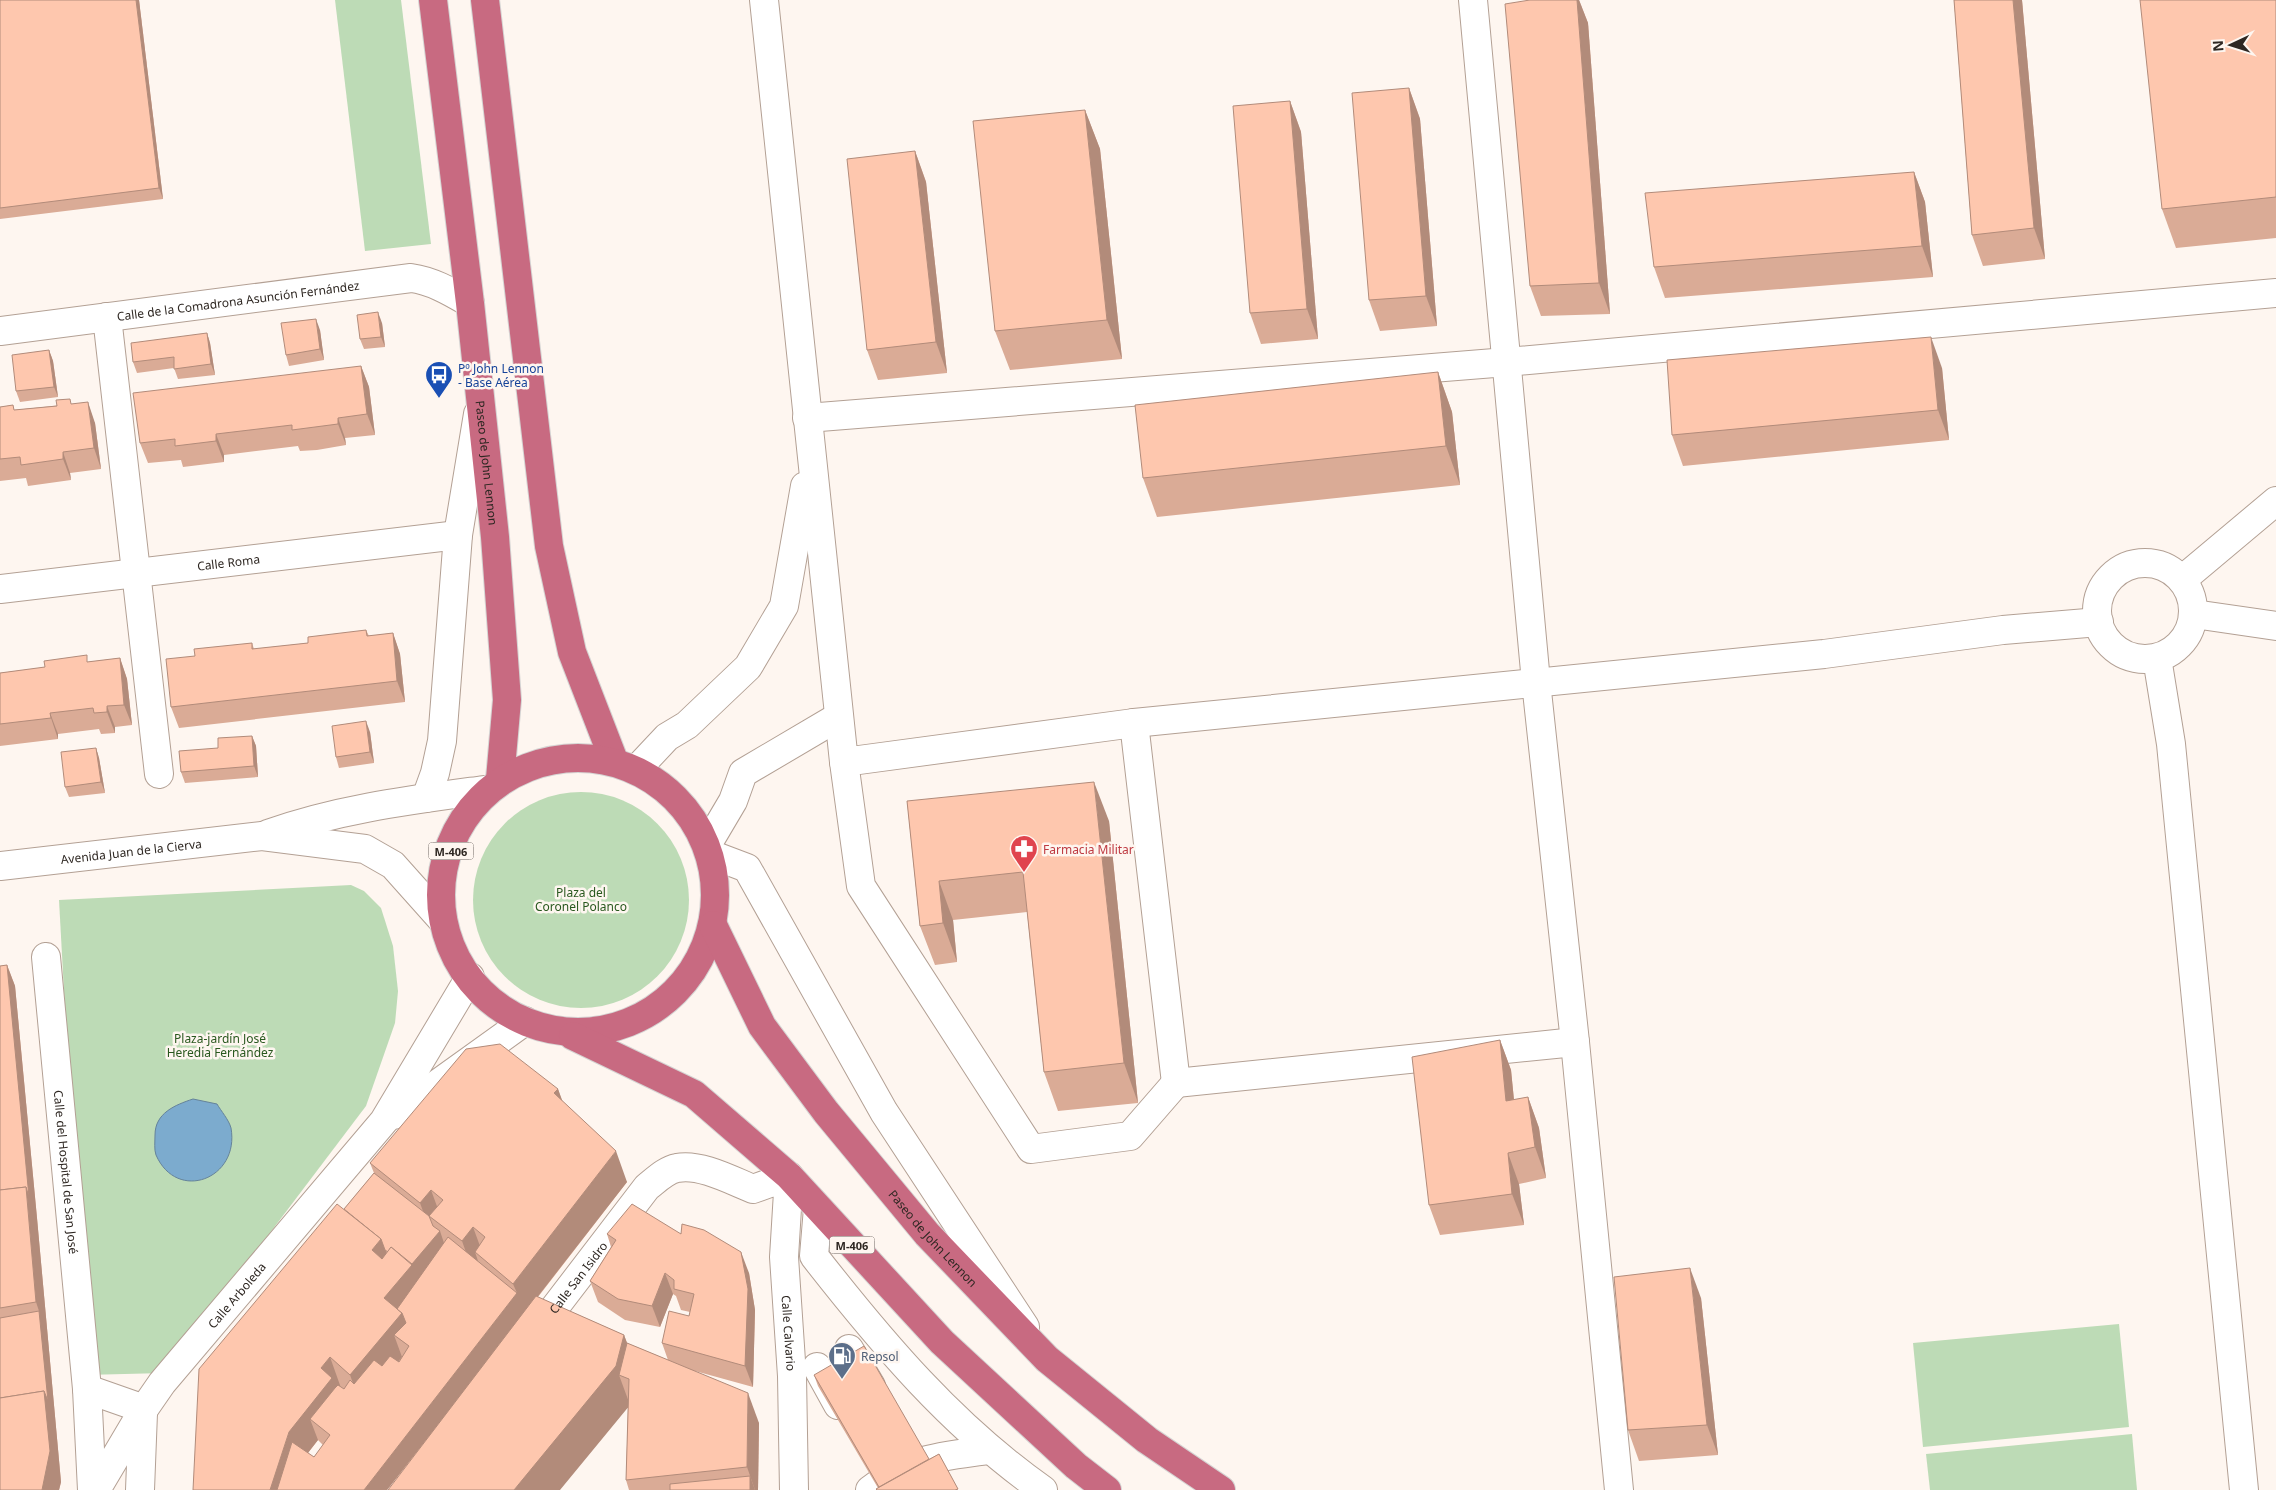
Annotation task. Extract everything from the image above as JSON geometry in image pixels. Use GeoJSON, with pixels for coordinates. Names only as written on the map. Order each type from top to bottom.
{"type":"FeatureCollection","features":[{"type":"Feature","properties":{"kind":"highway","name":"Paseo de John Lennon"},"geometry":{"type":"LineString","coordinates":[[433,0],[470,303],[495,537],[507,700],[492,784]]}},
{"type":"Feature","properties":{"kind":"highway"},"geometry":{"type":"LineString","coordinates":[[485,0],[549,546],[572,652],[625,764],[547,761],[492,784]]}},
{"type":"Feature","properties":{"kind":"highway","name":"M-406"},"geometry":{"type":"LineString","coordinates":[[573,1036],[632,1024],[668,999],[696,968],[712,925],[709,849],[689,812],[650,777],[625,764]]}},
{"type":"Feature","properties":{"kind":"highway","name":"M-406"},"geometry":{"type":"LineString","coordinates":[[492,784],[470,808],[459,829],[446,867],[443,921],[452,952],[470,977],[497,1002],[524,1021],[573,1036],[694,1094],[789,1176],[942,1342],[1076,1466],[1107,1490]]}},
{"type":"Feature","properties":{"kind":"highway","name":"Paseo de John Lennon"},"geometry":{"type":"LineString","coordinates":[[712,925],[762,1026],[826,1112],[927,1234],[1047,1359],[1147,1440],[1221,1490]]}},
{"type":"Feature","properties":{"kind":"street"},"geometry":{"type":"LineString","coordinates":[[764,0],[838,717],[861,886],[1031,1149],[1130,1136],[1176,1083],[1575,1042]]}},
{"type":"Feature","properties":{"kind":"street"},"geometry":{"type":"LineString","coordinates":[[1473,0],[1536,682],[1575,1042],[1619,1490]]}},
{"type":"Feature","properties":{"kind":"street","name":"Calle de la Comadrona Asunción Fernández"},"geometry":{"type":"LineString","coordinates":[[0,331],[411,278],[423,279],[442,287],[470,303]]}},
{"type":"Feature","properties":{"kind":"street"},"geometry":{"type":"LineString","coordinates":[[807,418],[1506,362],[2276,293]]}},
{"type":"Feature","properties":{"kind":"street"},"geometry":{"type":"LineString","coordinates":[[107,317],[158,774]]}},
{"type":"Feature","properties":{"kind":"street"},"geometry":{"type":"LineString","coordinates":[[426,798],[435,773],[442,741],[458,535],[480,400]]}},
{"type":"Feature","properties":{"kind":"street"},"geometry":{"type":"LineString","coordinates":[[625,764],[687,725],[748,666],[784,606],[811,452]]}},
{"type":"Feature","properties":{"kind":"street"},"geometry":{"type":"LineString","coordinates":[[2182,580],[2276,501]]}},
{"type":"Feature","properties":{"kind":"street","name":"Calle Roma"},"geometry":{"type":"LineString","coordinates":[[0,589],[458,535]]}},
{"type":"Feature","properties":{"kind":"street"},"geometry":{"type":"LineString","coordinates":[[2146,562],[2169,568],[2182,580],[2189,590],[2194,614],[2186,637],[2172,652],[2157,658],[2139,660],[2113,648],[2101,633],[2096,610],[2100,592],[2115,572],[2132,564],[2146,562]]}},
{"type":"Feature","properties":{"kind":"street"},"geometry":{"type":"LineString","coordinates":[[2194,614],[2276,626]]}},
{"type":"Feature","properties":{"kind":"street"},"geometry":{"type":"LineString","coordinates":[[844,762],[1134,723],[1824,654],[2003,630],[2099,622]]}},
{"type":"Feature","properties":{"kind":"street"},"geometry":{"type":"LineString","coordinates":[[2157,658],[2171,744],[2244,1490]]}},
{"type":"Feature","properties":{"kind":"street"},"geometry":{"type":"LineString","coordinates":[[838,717],[742,772],[733,801],[709,849],[746,868],[884,1112],[1047,1359]]}},
{"type":"Feature","properties":{"kind":"street"},"geometry":{"type":"LineString","coordinates":[[1134,723],[1176,1083]]}},
{"type":"Feature","properties":{"kind":"street","name":"Avenida Juan de la Cierva"},"geometry":{"type":"LineString","coordinates":[[0,866],[262,836],[297,824],[392,802],[426,798],[492,784]]}},
{"type":"Feature","properties":{"kind":"street","name":"Avenida Juan de la Cierva"},"geometry":{"type":"LineString","coordinates":[[262,836],[365,850],[393,865],[443,921]]}},
{"type":"Feature","properties":{"kind":"street","name":"Calle del Hospital de San José"},"geometry":{"type":"LineString","coordinates":[[46,956],[87,1389],[94,1490]]}},
{"type":"Feature","properties":{"kind":"street","name":"Calle Arboleda"},"geometry":{"type":"LineString","coordinates":[[144,1409],[177,1366],[384,1121],[470,977]]}},
{"type":"Feature","properties":{"kind":"street","name":"Calle Arboleda"},"geometry":{"type":"LineString","coordinates":[[384,1121],[524,1021]]}},
{"type":"Feature","properties":{"kind":"street","name":"Calle San Isidro"},"geometry":{"type":"LineString","coordinates":[[517,1358],[648,1186],[662,1175],[677,1168],[685,1167],[729,1178],[753,1189],[789,1176]]}},
{"type":"Feature","properties":{"kind":"street","name":"Calle Calvario"},"geometry":{"type":"LineString","coordinates":[[789,1176],[784,1257],[804,1372],[794,1490]]}},
{"type":"Feature","properties":{"kind":"street"},"geometry":{"type":"LineString","coordinates":[[818,1208],[814,1256],[871,1329],[915,1379],[989,1450],[1043,1490]]}},
{"type":"Feature","properties":{"kind":"street"},"geometry":{"type":"LineString","coordinates":[[849,1424],[804,1372],[842,1355],[871,1329]]}},
{"type":"Feature","properties":{"kind":"street"},"geometry":{"type":"LineString","coordinates":[[849,1349],[882,1406]]}},
{"type":"Feature","properties":{"kind":"street"},"geometry":{"type":"LineString","coordinates":[[87,1389],[144,1409],[140,1490]]}},
{"type":"Feature","properties":{"kind":"street","name":"Calle del Hospital de San José"},"geometry":{"type":"LineString","coordinates":[[94,1490],[144,1409]]}},
{"type":"Feature","properties":{"kind":"street"},"geometry":{"type":"LineString","coordinates":[[901,1438],[915,1462]]}},
{"type":"Feature","properties":{"kind":"street"},"geometry":{"type":"LineString","coordinates":[[867,1457],[876,1486],[915,1462],[928,1458],[989,1450]]}},
{"type":"Feature","properties":{"kind":"green space"},"geometry":{"type":"Polygon","coordinates":[[[335,0],[401,0],[431,244],[365,251],[335,0]]]}},
{"type":"Feature","properties":{"kind":"green space","name":"Plaza del Coronel Polanco"},"geometry":{"type":"Polygon","coordinates":[[[581,792],[602,794],[622,800],[641,810],[657,824],[671,840],[681,859],[687,879],[689,900],[687,921],[681,941],[671,960],[657,976],[641,990],[622,1000],[602,1006],[581,1008],[560,1006],[540,1000],[521,990],[505,976],[491,960],[481,941],[475,921],[473,900],[475,879],[481,859],[491,840],[505,824],[521,810],[540,800],[560,794],[581,792]]]}},
{"type":"Feature","properties":{"kind":"green space","name":"Plaza-jardín José Heredia Fernández"},"geometry":{"type":"Polygon","coordinates":[[[351,885],[364,891],[381,908],[393,946],[398,991],[395,1023],[366,1106],[164,1373],[85,1375],[59,900],[351,885]]]}},
{"type":"Feature","properties":{"kind":"green space"},"geometry":{"type":"Polygon","coordinates":[[[2119,1324],[2129,1427],[1923,1447],[1913,1343],[2119,1324]]]}},
{"type":"Feature","properties":{"kind":"green space"},"geometry":{"type":"Polygon","coordinates":[[[2132,1434],[2137,1490],[1930,1490],[1926,1454],[2132,1434]]]}},
{"type":"Feature","properties":{"kind":"water"},"geometry":{"type":"Polygon","coordinates":[[[193,1099],[217,1104],[231,1128],[231,1146],[226,1160],[217,1172],[205,1179],[191,1181],[178,1178],[166,1170],[156,1155],[155,1143],[156,1127],[162,1116],[173,1107],[193,1099]]]}},
{"type":"Feature","properties":{"kind":"building"},"geometry":{"type":"Polygon","coordinates":[[[0,0],[136,0],[159,188],[0,208],[0,0]]]}},
{"type":"Feature","properties":{"kind":"building"},"geometry":{"type":"Polygon","coordinates":[[[1530,0],[1577,0],[1599,283],[1530,286],[1505,4],[1530,0]]]}},
{"type":"Feature","properties":{"kind":"building"},"geometry":{"type":"Polygon","coordinates":[[[1954,0],[2013,0],[2034,228],[1972,235],[1954,0]]]}},
{"type":"Feature","properties":{"kind":"building"},"geometry":{"type":"Polygon","coordinates":[[[2140,0],[2276,0],[2276,197],[2162,209],[2140,0]]]}},
{"type":"Feature","properties":{"kind":"building"},"geometry":{"type":"Polygon","coordinates":[[[1409,88],[1426,296],[1369,300],[1352,93],[1409,88]]]}},
{"type":"Feature","properties":{"kind":"building"},"geometry":{"type":"Polygon","coordinates":[[[1290,101],[1307,309],[1250,313],[1233,106],[1290,101]]]}},
{"type":"Feature","properties":{"kind":"building"},"geometry":{"type":"Polygon","coordinates":[[[1085,110],[1107,320],[995,331],[973,121],[1085,110]]]}},
{"type":"Feature","properties":{"kind":"building"},"geometry":{"type":"Polygon","coordinates":[[[915,151],[936,342],[867,350],[847,159],[915,151]]]}},
{"type":"Feature","properties":{"kind":"building"},"geometry":{"type":"Polygon","coordinates":[[[1914,172],[1922,246],[1654,267],[1645,193],[1914,172]]]}},
{"type":"Feature","properties":{"kind":"building"},"geometry":{"type":"Polygon","coordinates":[[[378,312],[381,337],[360,339],[357,315],[378,312]]]}},
{"type":"Feature","properties":{"kind":"building"},"geometry":{"type":"Polygon","coordinates":[[[316,319],[320,349],[286,355],[281,323],[316,319]]]}},
{"type":"Feature","properties":{"kind":"building"},"geometry":{"type":"Polygon","coordinates":[[[207,333],[211,364],[174,369],[174,357],[133,362],[131,343],[207,333]]]}},
{"type":"Feature","properties":{"kind":"building"},"geometry":{"type":"Polygon","coordinates":[[[1931,337],[1938,410],[1672,435],[1667,360],[1931,337]]]}},
{"type":"Feature","properties":{"kind":"building"},"geometry":{"type":"Polygon","coordinates":[[[49,350],[54,387],[16,391],[12,355],[49,350]]]}},
{"type":"Feature","properties":{"kind":"building"},"geometry":{"type":"Polygon","coordinates":[[[361,366],[367,414],[338,418],[338,424],[292,430],[292,425],[216,434],[216,441],[175,446],[175,439],[140,443],[133,393],[361,366]]]}},
{"type":"Feature","properties":{"kind":"building"},"geometry":{"type":"Polygon","coordinates":[[[1438,372],[1446,446],[1143,478],[1135,405],[1438,372]]]}},
{"type":"Feature","properties":{"kind":"building"},"geometry":{"type":"Polygon","coordinates":[[[70,399],[71,404],[88,402],[94,448],[63,452],[63,459],[21,465],[20,457],[0,459],[0,407],[13,405],[14,410],[57,406],[56,400],[70,399]]]}},
{"type":"Feature","properties":{"kind":"building"},"geometry":{"type":"Polygon","coordinates":[[[366,630],[367,636],[393,633],[397,681],[171,707],[166,659],[195,656],[194,649],[252,643],[252,649],[308,643],[308,637],[366,630]]]}},
{"type":"Feature","properties":{"kind":"building"},"geometry":{"type":"Polygon","coordinates":[[[87,655],[87,662],[120,658],[124,705],[107,706],[107,712],[94,713],[93,708],[50,713],[51,718],[0,724],[0,673],[45,667],[44,661],[87,655]]]}},
{"type":"Feature","properties":{"kind":"building"},"geometry":{"type":"Polygon","coordinates":[[[366,721],[370,752],[336,757],[332,726],[366,721]]]}},
{"type":"Feature","properties":{"kind":"building"},"geometry":{"type":"Polygon","coordinates":[[[252,736],[254,766],[181,772],[179,751],[218,748],[218,738],[252,736]]]}},
{"type":"Feature","properties":{"kind":"building"},"geometry":{"type":"Polygon","coordinates":[[[96,748],[101,782],[65,787],[61,752],[96,748]]]}},
{"type":"Feature","properties":{"kind":"building"},"geometry":{"type":"Polygon","coordinates":[[[1094,782],[1124,1063],[1044,1072],[1023,872],[939,881],[943,923],[920,926],[907,801],[1094,782]]]}},
{"type":"Feature","properties":{"kind":"building"},"geometry":{"type":"Polygon","coordinates":[[[7,965],[29,1197],[26,1187],[0,1190],[0,966],[7,965]]]}},
{"type":"Feature","properties":{"kind":"building"},"geometry":{"type":"Polygon","coordinates":[[[1500,1040],[1506,1101],[1528,1097],[1535,1147],[1508,1153],[1512,1194],[1429,1205],[1412,1057],[1500,1040]]]}},
{"type":"Feature","properties":{"kind":"building"},"geometry":{"type":"Polygon","coordinates":[[[500,1044],[558,1089],[554,1093],[616,1151],[513,1284],[475,1252],[485,1237],[473,1227],[462,1241],[429,1216],[443,1200],[431,1190],[420,1203],[370,1163],[466,1049],[500,1044]]]}},
{"type":"Feature","properties":{"kind":"building"},"geometry":{"type":"Polygon","coordinates":[[[374,1173],[429,1216],[433,1226],[440,1231],[412,1264],[391,1247],[388,1252],[385,1250],[381,1239],[344,1209],[374,1173]]]}},
{"type":"Feature","properties":{"kind":"building"},"geometry":{"type":"Polygon","coordinates":[[[26,1187],[36,1302],[0,1308],[0,1190],[26,1187]]]}},
{"type":"Feature","properties":{"kind":"building"},"geometry":{"type":"Polygon","coordinates":[[[337,1204],[381,1239],[372,1250],[382,1259],[391,1247],[412,1265],[384,1298],[402,1313],[350,1375],[330,1357],[321,1368],[332,1378],[289,1432],[270,1490],[193,1490],[199,1369],[337,1204]]]}},
{"type":"Feature","properties":{"kind":"building"},"geometry":{"type":"Polygon","coordinates":[[[632,1204],[681,1234],[682,1224],[704,1230],[741,1252],[748,1289],[745,1366],[662,1343],[669,1311],[689,1316],[694,1294],[674,1289],[674,1280],[665,1273],[652,1306],[618,1299],[590,1281],[616,1240],[607,1234],[632,1204]]]}},
{"type":"Feature","properties":{"kind":"building"},"geometry":{"type":"Polygon","coordinates":[[[448,1237],[517,1293],[364,1490],[277,1490],[292,1442],[314,1457],[330,1435],[310,1419],[335,1388],[338,1385],[344,1389],[350,1380],[354,1384],[374,1360],[382,1366],[390,1356],[399,1362],[409,1346],[394,1335],[406,1323],[402,1313],[397,1309],[448,1237]]]}},
{"type":"Feature","properties":{"kind":"building"},"geometry":{"type":"Polygon","coordinates":[[[1690,1268],[1707,1425],[1628,1430],[1614,1277],[1690,1268]]]}},
{"type":"Feature","properties":{"kind":"building"},"geometry":{"type":"Polygon","coordinates":[[[536,1296],[624,1335],[616,1366],[514,1490],[388,1490],[536,1296]]]}},
{"type":"Feature","properties":{"kind":"building"},"geometry":{"type":"Polygon","coordinates":[[[39,1311],[48,1401],[44,1391],[0,1398],[0,1318],[39,1311]]]}},
{"type":"Feature","properties":{"kind":"building"},"geometry":{"type":"Polygon","coordinates":[[[627,1343],[748,1393],[747,1467],[626,1480],[629,1379],[619,1375],[627,1343]]]}},
{"type":"Feature","properties":{"kind":"building"},"geometry":{"type":"Polygon","coordinates":[[[864,1346],[929,1459],[879,1487],[814,1375],[864,1346]]]}},
{"type":"Feature","properties":{"kind":"building"},"geometry":{"type":"Polygon","coordinates":[[[44,1391],[50,1451],[42,1490],[0,1490],[0,1398],[44,1391]]]}},
{"type":"Feature","properties":{"kind":"building"},"geometry":{"type":"Polygon","coordinates":[[[939,1454],[958,1489],[876,1489],[939,1454]]]}},
{"type":"Feature","properties":{"kind":"building"},"geometry":{"type":"Polygon","coordinates":[[[750,1476],[750,1490],[670,1490],[670,1484],[750,1476]]]}},
{"type":"Feature","properties":{"kind":"place","name":"Pº John Lennon - Base Aérea"},"geometry":{"type":"Point","coordinates":[439,399]}},
{"type":"Feature","properties":{"kind":"place","name":"Farmacia Militar"},"geometry":{"type":"Point","coordinates":[1024,873]}},
{"type":"Feature","properties":{"kind":"place","name":"Repsol"},"geometry":{"type":"Point","coordinates":[842,1380]}}]}
